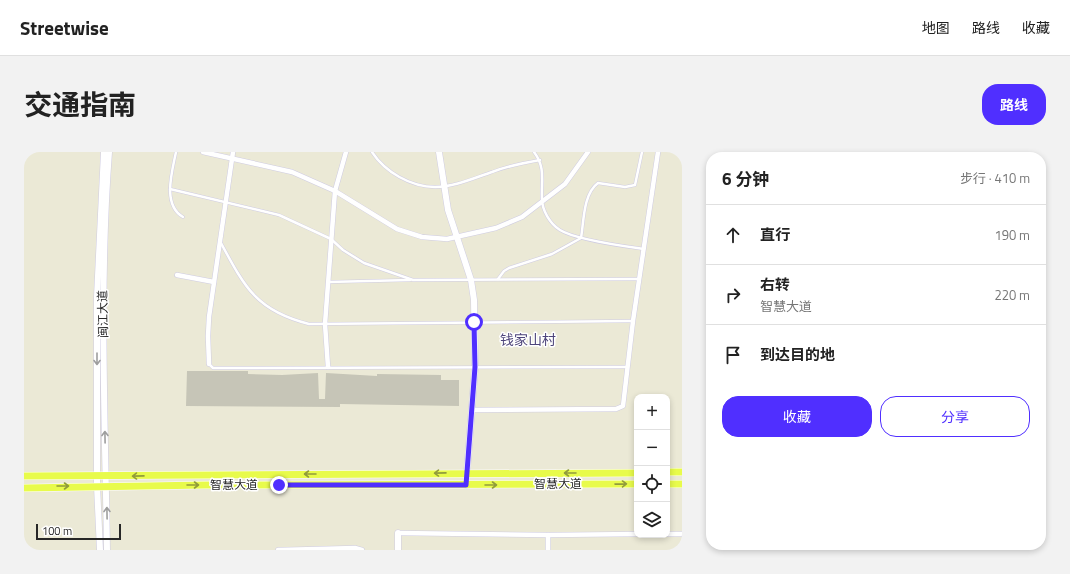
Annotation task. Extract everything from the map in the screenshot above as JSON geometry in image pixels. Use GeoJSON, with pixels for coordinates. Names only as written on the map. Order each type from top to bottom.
{"type":"FeatureCollection","features":[{"type":"Feature","properties":{"kind":"main road","name":"智慧大道"},"geometry":{"type":"LineString","coordinates":[[24,476],[634,472]]}},
{"type":"Feature","properties":{"kind":"main road"},"geometry":{"type":"LineString","coordinates":[[670,472],[682,472]]}},
{"type":"Feature","properties":{"kind":"main road","name":"智慧大道"},"geometry":{"type":"LineString","coordinates":[[24,488],[97,486],[634,484]]}},
{"type":"Feature","properties":{"kind":"main road"},"geometry":{"type":"LineString","coordinates":[[670,484],[682,484]]}},
{"type":"Feature","properties":{"kind":"street","name":"闽江大道"},"geometry":{"type":"LineString","coordinates":[[100,550],[97,486],[97,272],[104,152]]}},
{"type":"Feature","properties":{"kind":"street","name":"闽江大道"},"geometry":{"type":"LineString","coordinates":[[107,550],[103,242],[109,152]]}},
{"type":"Feature","properties":{"kind":"street"},"geometry":{"type":"LineString","coordinates":[[203,152],[292,172],[335,191],[397,229],[422,237],[446,239],[485,232],[522,218],[570,179],[588,152]]}},
{"type":"Feature","properties":{"kind":"street"},"geometry":{"type":"LineString","coordinates":[[209,364],[208,336],[214,282],[233,152]]}},
{"type":"Feature","properties":{"kind":"street"},"geometry":{"type":"LineString","coordinates":[[328,367],[325,324],[335,191],[346,152]]}},
{"type":"Feature","properties":{"kind":"street"},"geometry":{"type":"LineString","coordinates":[[439,152],[443,186],[448,210],[471,280],[474,300],[475,367],[466,485]]}},
{"type":"Feature","properties":{"kind":"street"},"geometry":{"type":"LineString","coordinates":[[472,410],[620,409],[624,401],[633,321],[658,152]]}},
{"type":"Feature","properties":{"kind":"street"},"geometry":{"type":"LineString","coordinates":[[177,275],[214,282]]}},
{"type":"Feature","properties":{"kind":"street"},"geometry":{"type":"LineString","coordinates":[[398,550],[398,533],[548,535],[634,534]]}},
{"type":"Feature","properties":{"kind":"street"},"geometry":{"type":"LineString","coordinates":[[670,534],[682,534]]}},
{"type":"Feature","properties":{"kind":"street"},"geometry":{"type":"LineString","coordinates":[[548,535],[548,550]]}},
{"type":"Feature","properties":{"kind":"street"},"geometry":{"type":"LineString","coordinates":[[278,550],[359,548],[362,550]]}},
{"type":"Feature","properties":{"kind":"lane"},"geometry":{"type":"LineString","coordinates":[[176,152],[170,195],[174,210],[183,217]]}},
{"type":"Feature","properties":{"kind":"lane"},"geometry":{"type":"LineString","coordinates":[[372,152],[385,167],[398,176],[425,185],[443,186],[519,163],[540,160]]}},
{"type":"Feature","properties":{"kind":"lane"},"geometry":{"type":"LineString","coordinates":[[534,152],[540,160],[543,175],[542,203],[548,217],[559,230],[571,236],[644,249]]}},
{"type":"Feature","properties":{"kind":"lane"},"geometry":{"type":"LineString","coordinates":[[581,238],[586,208],[593,186],[598,183],[625,187],[635,185],[642,152]]}},
{"type":"Feature","properties":{"kind":"lane"},"geometry":{"type":"LineString","coordinates":[[170,189],[279,215],[331,239],[343,250],[364,263],[413,280]]}},
{"type":"Feature","properties":{"kind":"lane"},"geometry":{"type":"LineString","coordinates":[[498,280],[504,271],[509,268],[552,254],[581,238]]}},
{"type":"Feature","properties":{"kind":"lane"},"geometry":{"type":"LineString","coordinates":[[220,242],[244,284],[256,298],[271,310],[293,320],[309,324],[633,321]]}},
{"type":"Feature","properties":{"kind":"lane"},"geometry":{"type":"LineString","coordinates":[[328,282],[640,279]]}},
{"type":"Feature","properties":{"kind":"lane"},"geometry":{"type":"LineString","coordinates":[[209,364],[213,368],[628,366]]}},
{"type":"Feature","properties":{"kind":"building"},"geometry":{"type":"Polygon","coordinates":[[[187,371],[248,371],[248,374],[282,375],[318,373],[319,399],[325,399],[326,373],[377,376],[377,374],[441,375],[441,380],[459,380],[459,406],[340,404],[340,407],[186,406],[187,371]]]}},
{"type":"Feature","properties":{"kind":"district","name":"钱家山村"},"geometry":{"type":"Point","coordinates":[528,340]}},
{"type":"Feature","properties":{"kind":"route"},"geometry":{"type":"LineString","coordinates":[[279,485],[466,485],[475,367],[474,322]]}}]}
